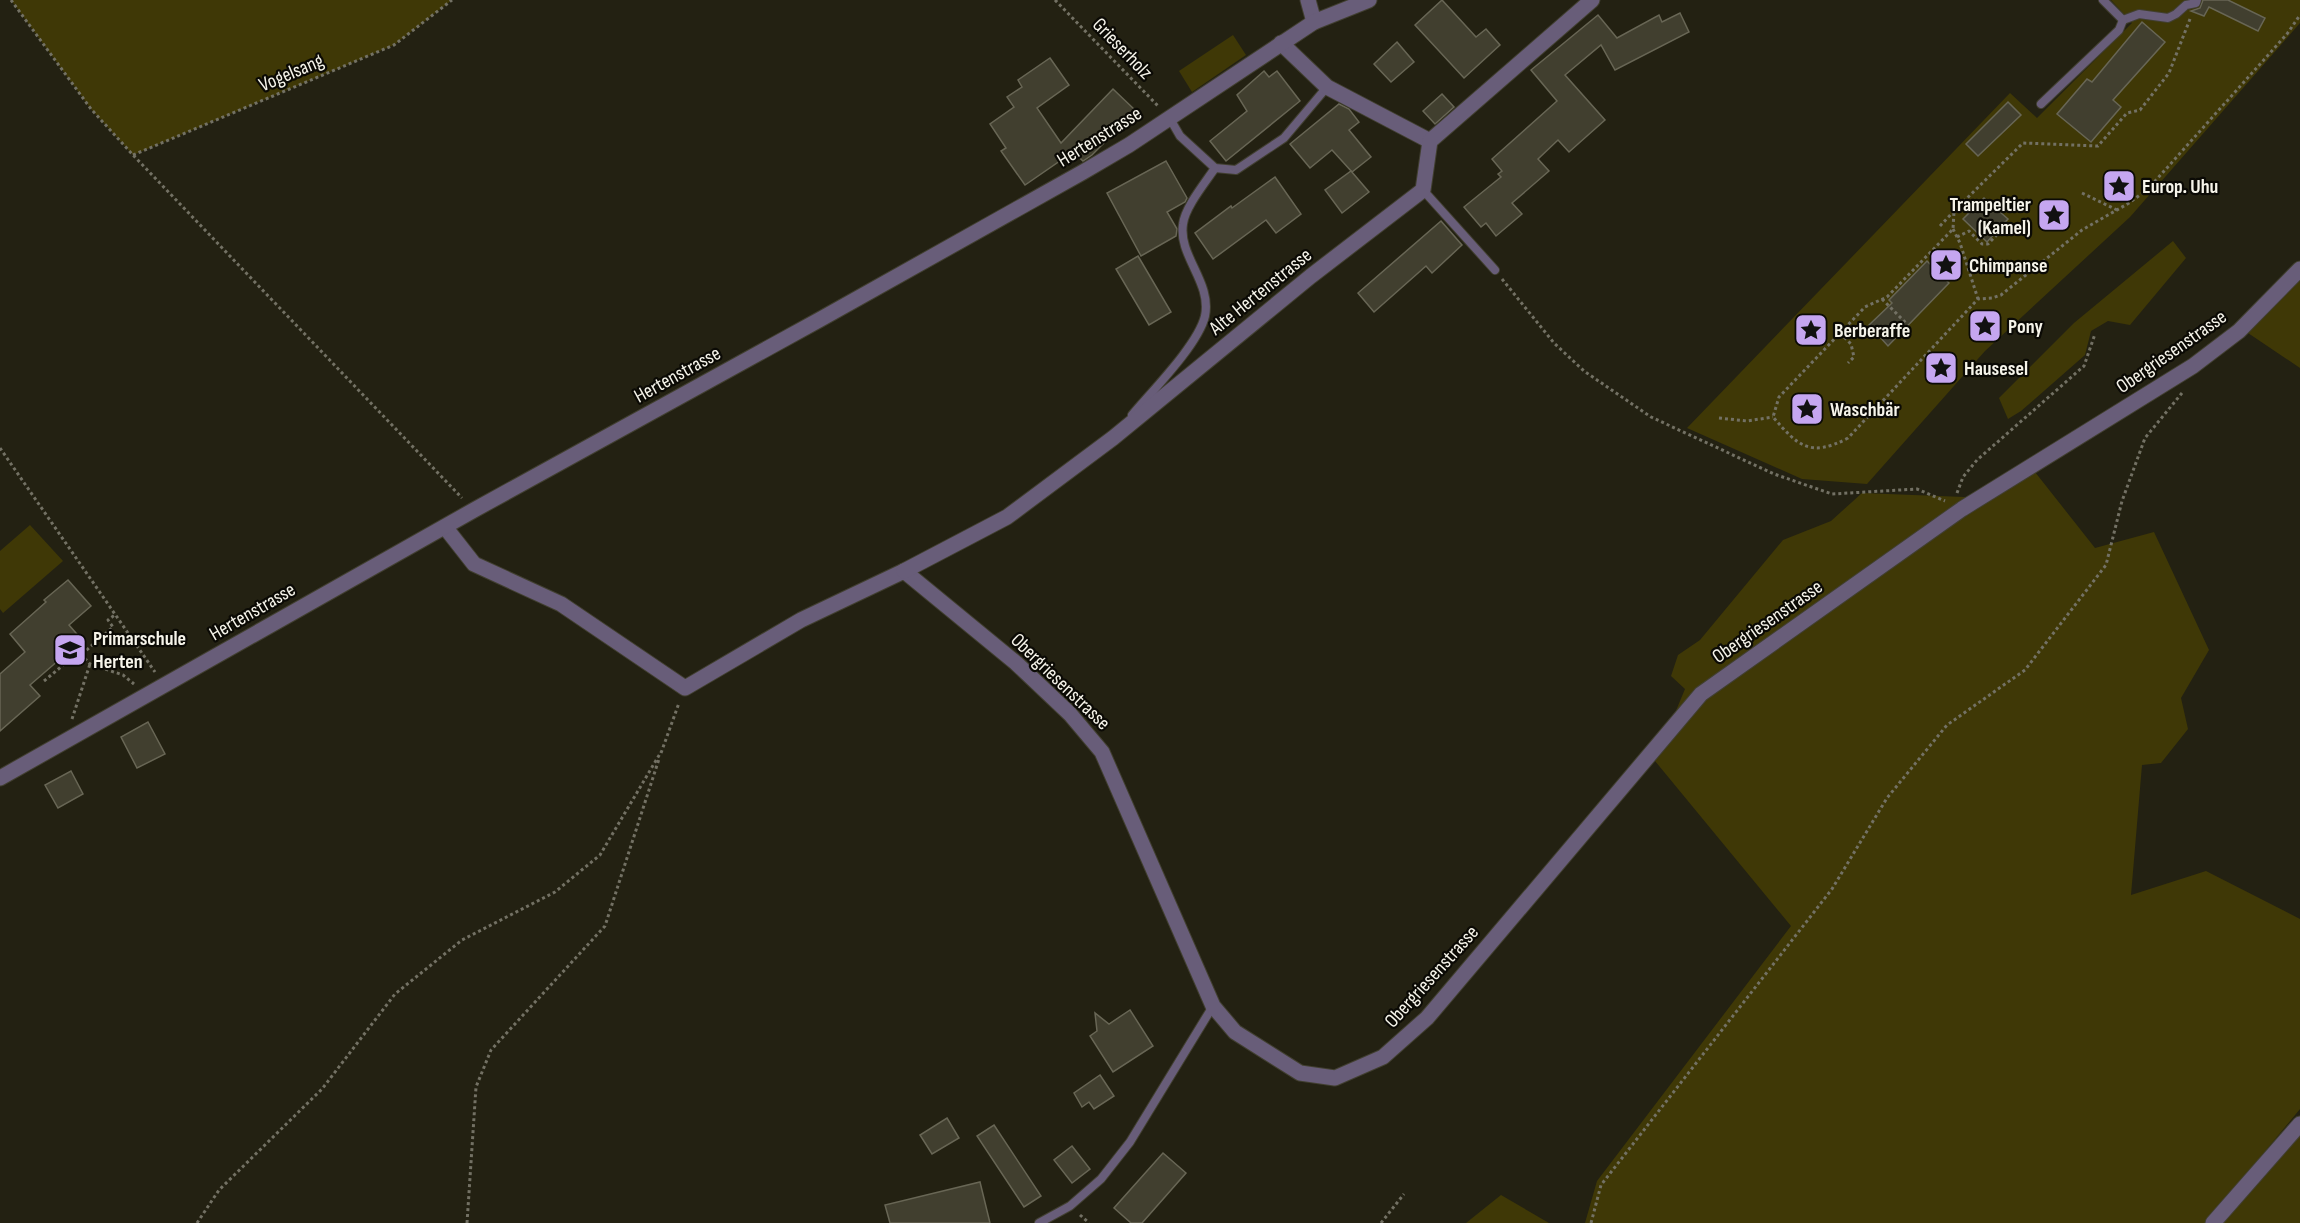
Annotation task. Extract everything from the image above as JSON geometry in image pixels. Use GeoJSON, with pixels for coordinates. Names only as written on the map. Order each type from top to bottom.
{"type":"FeatureCollection","features":[{"type":"Feature","properties":{"kind":"street"},"geometry":{"type":"LineString","coordinates":[[1308,0],[1314,22]]}},
{"type":"Feature","properties":{"kind":"street","name":"Hertenstrasse"},"geometry":{"type":"LineString","coordinates":[[0,778],[474,510],[1092,167],[1129,145],[1314,22],[1369,0]]}},
{"type":"Feature","properties":{"kind":"street"},"geometry":{"type":"LineString","coordinates":[[1424,190],[1430,141],[1592,0]]}},
{"type":"Feature","properties":{"kind":"street"},"geometry":{"type":"LineString","coordinates":[[1281,43],[1327,87],[1430,141]]}},
{"type":"Feature","properties":{"kind":"street","name":"Alte Hertenstrasse"},"geometry":{"type":"LineString","coordinates":[[904,571],[1007,517],[1113,438],[1311,276],[1424,190]]}},
{"type":"Feature","properties":{"kind":"street","name":"Obergriesenstrasse"},"geometry":{"type":"LineString","coordinates":[[904,571],[1016,663],[1070,714],[1102,752],[1213,1006],[1235,1032],[1300,1072],[1335,1078],[1383,1057],[1427,1018],[1701,694],[1962,508],[2193,366],[2239,331],[2300,270]]}},
{"type":"Feature","properties":{"kind":"street"},"geometry":{"type":"LineString","coordinates":[[445,527],[474,564],[561,604],[685,688],[801,620],[904,571]]}},
{"type":"Feature","properties":{"kind":"street"},"geometry":{"type":"LineString","coordinates":[[2213,1223],[2300,1124]]}},
{"type":"Feature","properties":{"kind":"lane"},"geometry":{"type":"LineString","coordinates":[[2103,0],[2123,20]]}},
{"type":"Feature","properties":{"kind":"lane"},"geometry":{"type":"LineString","coordinates":[[2041,104],[2119,30],[2123,20],[2139,14],[2168,18],[2196,1]]}},
{"type":"Feature","properties":{"kind":"lane"},"geometry":{"type":"LineString","coordinates":[[1169,117],[1180,136],[1215,168],[1236,170],[1284,138],[1327,87]]}},
{"type":"Feature","properties":{"kind":"lane"},"geometry":{"type":"LineString","coordinates":[[1113,438],[1184,352],[1204,318],[1206,299],[1202,283],[1186,247],[1183,223],[1188,210],[1215,168]]}},
{"type":"Feature","properties":{"kind":"lane"},"geometry":{"type":"LineString","coordinates":[[1424,190],[1496,270]]}},
{"type":"Feature","properties":{"kind":"lane"},"geometry":{"type":"LineString","coordinates":[[1039,1223],[1070,1206],[1101,1179],[1130,1142],[1213,1006]]}},
{"type":"Feature","properties":{"kind":"path"},"geometry":{"type":"LineString","coordinates":[[11,0],[91,108],[133,155],[474,510]]}},
{"type":"Feature","properties":{"kind":"path","name":"Vogelsang"},"geometry":{"type":"LineString","coordinates":[[133,155],[394,45],[452,0]]}},
{"type":"Feature","properties":{"kind":"path","name":"Grieserholz"},"geometry":{"type":"LineString","coordinates":[[1055,0],[1169,117]]}},
{"type":"Feature","properties":{"kind":"path"},"geometry":{"type":"LineString","coordinates":[[1940,226],[2024,143],[2098,146],[2127,113],[2140,110],[2169,73],[2196,1]]}},
{"type":"Feature","properties":{"kind":"path"},"geometry":{"type":"LineString","coordinates":[[1773,417],[1793,440],[1814,448],[1830,447],[1848,438],[1978,299],[2001,295],[2082,230],[2148,189],[2287,34],[2300,15]]}},
{"type":"Feature","properties":{"kind":"path"},"geometry":{"type":"LineString","coordinates":[[2082,193],[2117,210]]}},
{"type":"Feature","properties":{"kind":"path"},"geometry":{"type":"LineString","coordinates":[[1954,211],[1953,229],[1978,299]]}},
{"type":"Feature","properties":{"kind":"path"},"geometry":{"type":"LineString","coordinates":[[1957,237],[1969,231],[1982,244],[1988,244],[2008,223]]}},
{"type":"Feature","properties":{"kind":"path"},"geometry":{"type":"LineString","coordinates":[[1773,417],[1779,397],[1840,333],[1865,307],[1887,297],[1953,229]]}},
{"type":"Feature","properties":{"kind":"path"},"geometry":{"type":"LineString","coordinates":[[1496,270],[1554,343],[1584,372],[1651,417],[1774,474],[1833,495],[1917,489],[1962,508]]}},
{"type":"Feature","properties":{"kind":"path"},"geometry":{"type":"LineString","coordinates":[[1882,299],[1906,323]]}},
{"type":"Feature","properties":{"kind":"path"},"geometry":{"type":"LineString","coordinates":[[1840,333],[1851,344],[1854,357],[1848,363]]}},
{"type":"Feature","properties":{"kind":"path"},"geometry":{"type":"LineString","coordinates":[[1962,508],[1956,490],[1963,477],[1977,460],[2084,366],[2095,334]]}},
{"type":"Feature","properties":{"kind":"path"},"geometry":{"type":"LineString","coordinates":[[1591,1223],[1601,1185],[1832,889],[1887,798],[1947,725],[2025,670],[2106,565],[2122,501],[2145,438],[2188,385]]}},
{"type":"Feature","properties":{"kind":"path"},"geometry":{"type":"LineString","coordinates":[[1719,418],[1747,420],[1773,417]]}},
{"type":"Feature","properties":{"kind":"path"},"geometry":{"type":"LineString","coordinates":[[0,448],[165,685]]}},
{"type":"Feature","properties":{"kind":"path"},"geometry":{"type":"LineString","coordinates":[[82,654],[113,627],[108,620],[116,614]]}},
{"type":"Feature","properties":{"kind":"path"},"geometry":{"type":"LineString","coordinates":[[44,681],[79,651],[90,664],[123,675],[133,682]]}},
{"type":"Feature","properties":{"kind":"path"},"geometry":{"type":"LineString","coordinates":[[75,736],[69,726],[90,664]]}},
{"type":"Feature","properties":{"kind":"path"},"geometry":{"type":"LineString","coordinates":[[467,1223],[476,1087],[491,1050],[605,926],[661,752],[685,688]]}},
{"type":"Feature","properties":{"kind":"path"},"geometry":{"type":"LineString","coordinates":[[197,1223],[219,1190],[322,1089],[395,994],[462,940],[555,892],[600,855],[661,752]]}},
{"type":"Feature","properties":{"kind":"path"},"geometry":{"type":"LineString","coordinates":[[1381,1223],[1404,1194]]}},
{"type":"Feature","properties":{"kind":"shaded area"},"geometry":{"type":"Polygon","coordinates":[[[11,0],[452,0],[394,45],[133,155],[91,109],[11,0]]]}},
{"type":"Feature","properties":{"kind":"shaded area"},"geometry":{"type":"Polygon","coordinates":[[[2111,0],[2300,0],[2300,23],[2130,217],[1985,351],[1867,484],[1802,479],[1687,428],[2010,93],[2037,118],[2132,23],[2111,0]]]}},
{"type":"Feature","properties":{"kind":"shaded area"},"geometry":{"type":"Polygon","coordinates":[[[1233,35],[1246,55],[1192,92],[1179,71],[1233,35]]]}},
{"type":"Feature","properties":{"kind":"shaded area"},"geometry":{"type":"Polygon","coordinates":[[[2173,241],[2186,258],[2130,325],[2108,321],[2091,331],[2085,355],[2021,411],[2008,419],[1999,398],[2074,323],[2173,241]]]}},
{"type":"Feature","properties":{"kind":"shaded area"},"geometry":{"type":"Polygon","coordinates":[[[2300,280],[2300,368],[2248,333],[2300,280]]]}},
{"type":"Feature","properties":{"kind":"shaded area"},"geometry":{"type":"Polygon","coordinates":[[[2035,472],[2095,548],[2154,532],[2209,650],[2181,698],[2188,729],[2161,763],[2142,765],[2131,895],[2206,871],[2300,919],[2300,1109],[2206,1223],[1585,1223],[1597,1181],[1791,926],[1655,761],[1685,689],[1671,676],[1678,655],[1700,640],[1783,540],[1831,521],[1862,493],[1990,498],[2035,472]]]}},
{"type":"Feature","properties":{"kind":"shaded area"},"geometry":{"type":"Polygon","coordinates":[[[30,525],[63,561],[3,613],[0,609],[0,551],[30,525]]]}},
{"type":"Feature","properties":{"kind":"shaded area"},"geometry":{"type":"Polygon","coordinates":[[[2300,1133],[2300,1223],[2216,1223],[2300,1133]]]}},
{"type":"Feature","properties":{"kind":"shaded area"},"geometry":{"type":"Polygon","coordinates":[[[1501,1195],[1549,1223],[1466,1223],[1501,1195]]]}},
{"type":"Feature","properties":{"kind":"building"},"geometry":{"type":"Polygon","coordinates":[[[1442,0],[1476,37],[1486,29],[1500,45],[1464,78],[1415,25],[1442,0]]]}},
{"type":"Feature","properties":{"kind":"building"},"geometry":{"type":"Polygon","coordinates":[[[2203,0],[2228,0],[2265,18],[2258,31],[2209,7],[2204,16],[2191,11],[2200,8],[2203,0]]]}},
{"type":"Feature","properties":{"kind":"building"},"geometry":{"type":"Polygon","coordinates":[[[1680,13],[1689,32],[1615,70],[1601,45],[1565,75],[1605,120],[1569,152],[1558,140],[1538,159],[1549,171],[1512,203],[1522,214],[1496,236],[1486,223],[1481,227],[1464,207],[1501,177],[1498,174],[1502,171],[1492,159],[1557,101],[1531,70],[1598,15],[1617,38],[1659,15],[1662,22],[1680,13]]]}},
{"type":"Feature","properties":{"kind":"building"},"geometry":{"type":"Polygon","coordinates":[[[2142,22],[2165,42],[2113,100],[2121,107],[2091,142],[2057,114],[2087,79],[2092,82],[2142,22]]]}},
{"type":"Feature","properties":{"kind":"building"},"geometry":{"type":"Polygon","coordinates":[[[1397,42],[1414,62],[1391,82],[1374,64],[1397,42]]]}},
{"type":"Feature","properties":{"kind":"building"},"geometry":{"type":"Polygon","coordinates":[[[1050,58],[1069,85],[1037,108],[1061,143],[1113,89],[1136,111],[1092,155],[1083,161],[1073,152],[1025,185],[1001,151],[1006,148],[990,124],[1014,107],[1007,97],[1022,87],[1018,80],[1050,58]]]}},
{"type":"Feature","properties":{"kind":"building"},"geometry":{"type":"Polygon","coordinates":[[[1264,71],[1269,77],[1277,71],[1300,101],[1226,161],[1210,141],[1247,111],[1237,95],[1264,71]]]}},
{"type":"Feature","properties":{"kind":"building"},"geometry":{"type":"Polygon","coordinates":[[[1442,94],[1454,107],[1435,124],[1423,111],[1442,94]]]}},
{"type":"Feature","properties":{"kind":"building"},"geometry":{"type":"Polygon","coordinates":[[[2008,102],[2021,115],[1978,156],[1966,144],[2008,102]]]}},
{"type":"Feature","properties":{"kind":"building"},"geometry":{"type":"Polygon","coordinates":[[[1339,104],[1349,109],[1359,122],[1349,130],[1371,157],[1352,172],[1332,150],[1310,168],[1290,144],[1339,104]]]}},
{"type":"Feature","properties":{"kind":"building"},"geometry":{"type":"Polygon","coordinates":[[[1166,161],[1187,198],[1185,202],[1167,212],[1177,229],[1176,236],[1141,256],[1107,193],[1166,161]]]}},
{"type":"Feature","properties":{"kind":"building"},"geometry":{"type":"Polygon","coordinates":[[[1351,171],[1369,192],[1342,213],[1325,190],[1351,171]]]}},
{"type":"Feature","properties":{"kind":"building"},"geometry":{"type":"Polygon","coordinates":[[[1275,177],[1301,214],[1276,233],[1266,220],[1213,259],[1195,233],[1275,177]]]}},
{"type":"Feature","properties":{"kind":"building"},"geometry":{"type":"Polygon","coordinates":[[[1984,198],[2008,219],[1987,242],[1963,219],[1984,198]]]}},
{"type":"Feature","properties":{"kind":"building"},"geometry":{"type":"Polygon","coordinates":[[[1441,221],[1462,245],[1432,273],[1426,266],[1374,312],[1358,293],[1441,221]]]}},
{"type":"Feature","properties":{"kind":"building"},"geometry":{"type":"Polygon","coordinates":[[[1138,256],[1171,312],[1149,325],[1116,269],[1138,256]]]}},
{"type":"Feature","properties":{"kind":"building"},"geometry":{"type":"Polygon","coordinates":[[[1927,261],[1949,283],[1888,346],[1869,325],[1892,303],[1889,300],[1927,261]]]}},
{"type":"Feature","properties":{"kind":"building"},"geometry":{"type":"Polygon","coordinates":[[[68,580],[91,606],[69,625],[82,640],[30,685],[40,696],[0,731],[0,674],[25,652],[10,634],[68,580]]]}},
{"type":"Feature","properties":{"kind":"building"},"geometry":{"type":"Polygon","coordinates":[[[148,722],[165,754],[137,768],[121,737],[148,722]]]}},
{"type":"Feature","properties":{"kind":"building"},"geometry":{"type":"Polygon","coordinates":[[[71,771],[83,794],[58,808],[45,785],[71,771]]]}},
{"type":"Feature","properties":{"kind":"building"},"geometry":{"type":"Polygon","coordinates":[[[1130,1010],[1153,1046],[1113,1072],[1090,1036],[1097,1031],[1095,1013],[1109,1024],[1130,1010]]]}},
{"type":"Feature","properties":{"kind":"building"},"geometry":{"type":"Polygon","coordinates":[[[1100,1075],[1114,1096],[1094,1109],[1089,1102],[1082,1107],[1074,1093],[1100,1075]]]}},
{"type":"Feature","properties":{"kind":"building"},"geometry":{"type":"Polygon","coordinates":[[[947,1118],[959,1138],[932,1154],[920,1135],[947,1118]]]}},
{"type":"Feature","properties":{"kind":"building"},"geometry":{"type":"Polygon","coordinates":[[[994,1125],[1041,1196],[1024,1207],[977,1136],[994,1125]]]}},
{"type":"Feature","properties":{"kind":"building"},"geometry":{"type":"Polygon","coordinates":[[[1072,1146],[1090,1169],[1072,1183],[1054,1160],[1072,1146]]]}},
{"type":"Feature","properties":{"kind":"building"},"geometry":{"type":"Polygon","coordinates":[[[1163,1153],[1186,1173],[1142,1223],[1131,1223],[1114,1208],[1163,1153]]]}},
{"type":"Feature","properties":{"kind":"building"},"geometry":{"type":"Polygon","coordinates":[[[980,1182],[990,1223],[890,1223],[885,1205],[980,1182]]]}},
{"type":"Feature","properties":{"kind":"place","name":"Europ. Uhu"},"geometry":{"type":"Point","coordinates":[2119,186]}},
{"type":"Feature","properties":{"kind":"place","name":"Trampeltier (Kamel)"},"geometry":{"type":"Point","coordinates":[2054,215]}},
{"type":"Feature","properties":{"kind":"place","name":"Chimpanse"},"geometry":{"type":"Point","coordinates":[1946,265]}},
{"type":"Feature","properties":{"kind":"place","name":"Pony"},"geometry":{"type":"Point","coordinates":[1985,326]}},
{"type":"Feature","properties":{"kind":"place","name":"Berberaffe"},"geometry":{"type":"Point","coordinates":[1811,330]}},
{"type":"Feature","properties":{"kind":"place","name":"Hausesel"},"geometry":{"type":"Point","coordinates":[1941,368]}},
{"type":"Feature","properties":{"kind":"place","name":"Waschbär"},"geometry":{"type":"Point","coordinates":[1807,409]}},
{"type":"Feature","properties":{"kind":"place","name":"Primarschule Herten"},"geometry":{"type":"Point","coordinates":[70,650]}}]}
